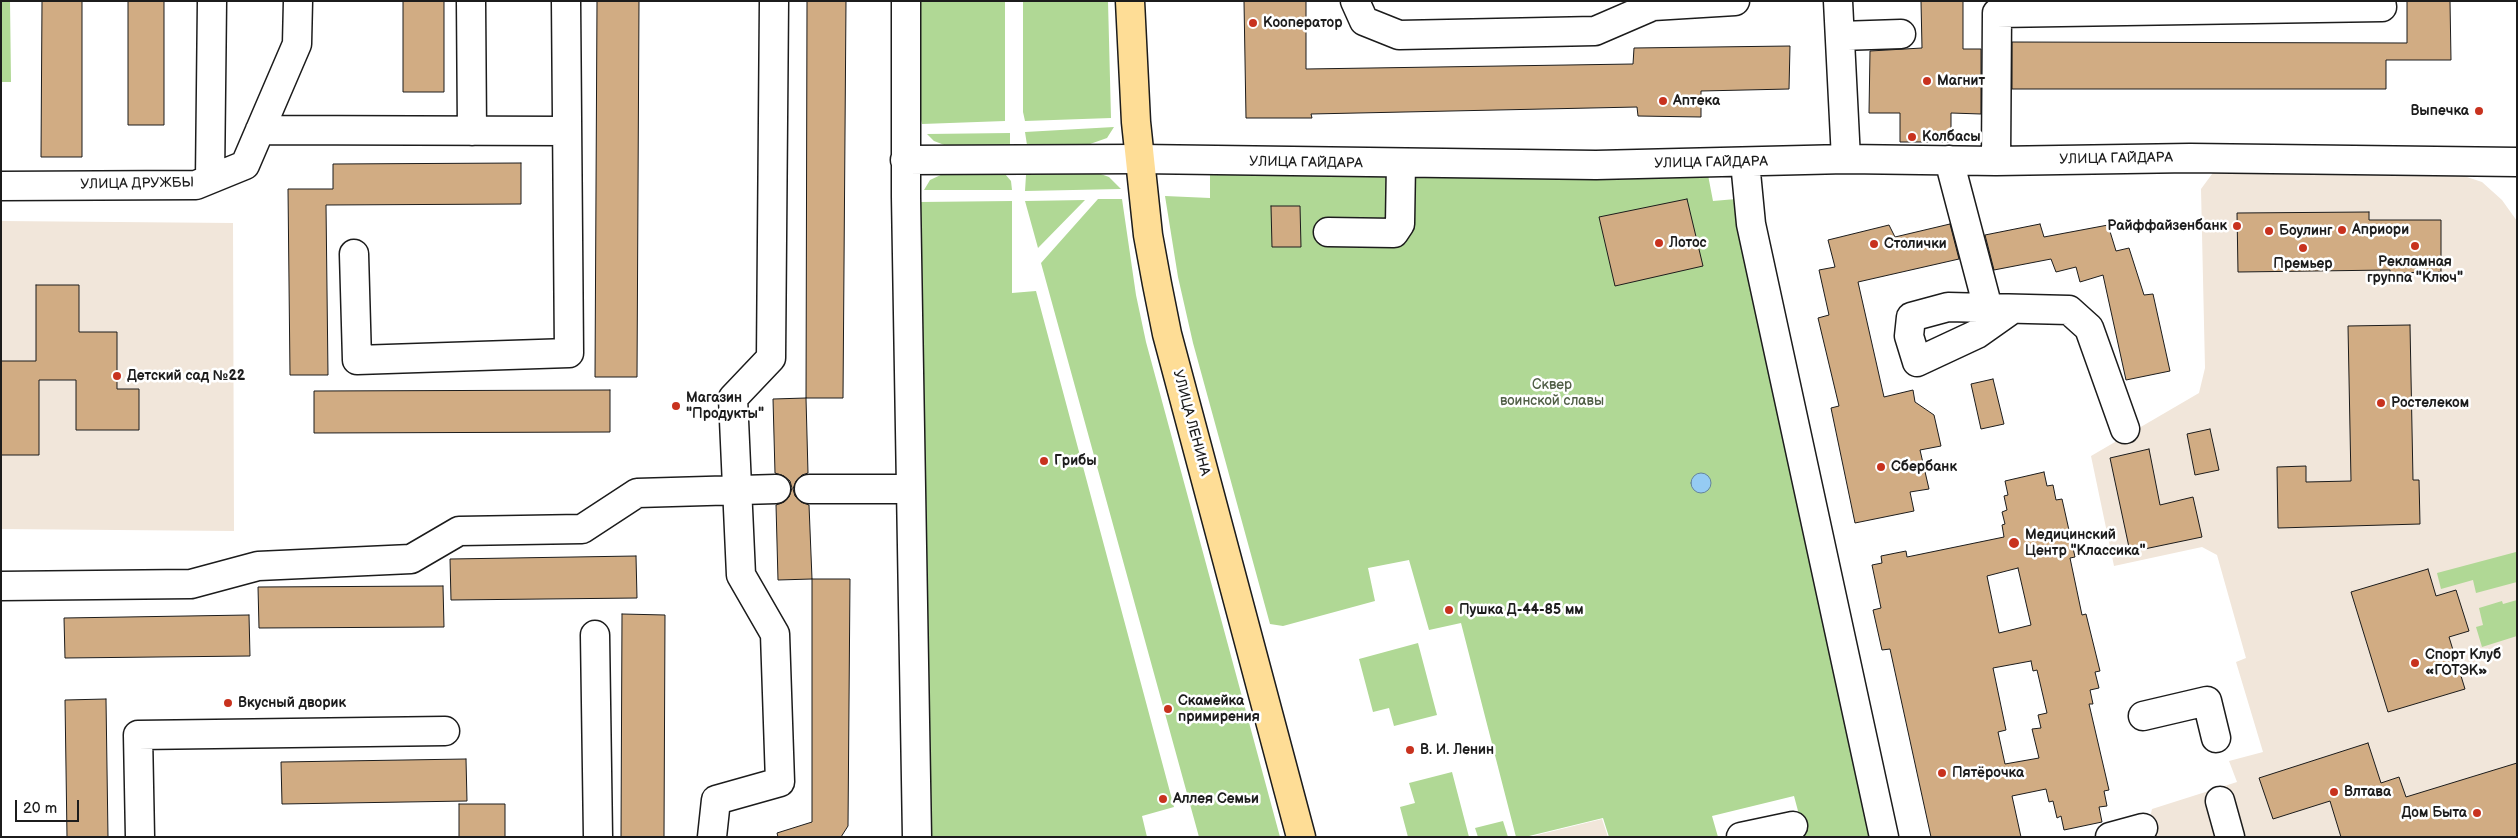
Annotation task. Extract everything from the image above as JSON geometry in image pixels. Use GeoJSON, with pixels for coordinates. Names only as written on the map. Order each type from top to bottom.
{"type":"FeatureCollection","features":[{"type":"Feature","properties":{"kind":"main road","name":"УЛИЦА ЛЕНИНА"},"geometry":{"type":"LineString","coordinates":[[1130,1],[1136,122],[1148,235],[1167,334],[1301,837]]}},
{"type":"Feature","properties":{"kind":"street"},"geometry":{"type":"LineString","coordinates":[[210,179],[212,1]]}},
{"type":"Feature","properties":{"kind":"street","name":"УЛИЦА ДРУЖБЫ"},"geometry":{"type":"LineString","coordinates":[[1,186],[196,185],[245,165],[297,44],[298,1]]}},
{"type":"Feature","properties":{"kind":"street"},"geometry":{"type":"LineString","coordinates":[[297,44],[312,1]]}},
{"type":"Feature","properties":{"kind":"street"},"geometry":{"type":"LineString","coordinates":[[471,1],[472,131]]}},
{"type":"Feature","properties":{"kind":"street"},"geometry":{"type":"LineString","coordinates":[[354,254],[358,360],[569,353],[566,1]]}},
{"type":"Feature","properties":{"kind":"street"},"geometry":{"type":"LineString","coordinates":[[712,837],[716,800],[780,782],[776,634],[741,575],[733,398],[771,358],[774,1]]}},
{"type":"Feature","properties":{"kind":"street"},"geometry":{"type":"LineString","coordinates":[[906,1],[905,160],[916,837]]}},
{"type":"Feature","properties":{"kind":"street"},"geometry":{"type":"LineString","coordinates":[[1355,1],[1364,21],[1399,35],[1595,31],[1653,6],[1735,1]]}},
{"type":"Feature","properties":{"kind":"street"},"geometry":{"type":"LineString","coordinates":[[1838,1],[1846,159]]}},
{"type":"Feature","properties":{"kind":"street"},"geometry":{"type":"LineString","coordinates":[[1996,161],[1997,7],[2382,7],[2381,1]]}},
{"type":"Feature","properties":{"kind":"street"},"geometry":{"type":"LineString","coordinates":[[1840,36],[1901,34]]}},
{"type":"Feature","properties":{"kind":"street"},"geometry":{"type":"LineString","coordinates":[[260,130],[567,131]]}},
{"type":"Feature","properties":{"kind":"street","name":"УЛИЦА ГАЙДАРА"},"geometry":{"type":"LineString","coordinates":[[905,160],[1140,160],[1596,165],[1846,159],[1996,161],[2190,158],[2517,162]]}},
{"type":"Feature","properties":{"kind":"street"},"geometry":{"type":"LineString","coordinates":[[1949,160],[2000,309],[2039,308],[2068,310],[2089,328],[2124,429]]}},
{"type":"Feature","properties":{"kind":"street"},"geometry":{"type":"LineString","coordinates":[[1745,162],[1751,224],[1884,837]]}},
{"type":"Feature","properties":{"kind":"street"},"geometry":{"type":"LineString","coordinates":[[1328,232],[1394,233],[1400,224],[1401,163]]}},
{"type":"Feature","properties":{"kind":"street"},"geometry":{"type":"LineString","coordinates":[[1,586],[191,584],[258,566],[411,559],[459,531],[582,529],[637,493],[776,489]]}},
{"type":"Feature","properties":{"kind":"street"},"geometry":{"type":"LineString","coordinates":[[809,489],[911,489]]}},
{"type":"Feature","properties":{"kind":"street"},"geometry":{"type":"LineString","coordinates":[[595,635],[598,837]]}},
{"type":"Feature","properties":{"kind":"street"},"geometry":{"type":"LineString","coordinates":[[2143,716],[2207,701],[2216,738]]}},
{"type":"Feature","properties":{"kind":"street"},"geometry":{"type":"LineString","coordinates":[[140,837],[138,735],[445,731]]}},
{"type":"Feature","properties":{"kind":"street"},"geometry":{"type":"LineString","coordinates":[[2220,801],[2230,837]]}},
{"type":"Feature","properties":{"kind":"street"},"geometry":{"type":"LineString","coordinates":[[1741,837],[1792,826]]}},
{"type":"Feature","properties":{"kind":"street"},"geometry":{"type":"LineString","coordinates":[[2110,837],[2143,828]]}},
{"type":"Feature","properties":{"kind":"shaded area"},"geometry":{"type":"Polygon","coordinates":[[[2215,170],[2455,173],[2482,182],[2502,200],[2517,221],[2517,837],[2153,837],[2149,822],[2152,809],[2237,782],[2229,761],[2263,752],[2236,662],[2246,658],[2217,555],[2202,547],[2114,566],[2091,456],[2199,393],[2205,368],[2201,189],[2215,170]]]}},
{"type":"Feature","properties":{"kind":"shaded area","name":"Детский сад №22"},"geometry":{"type":"Polygon","coordinates":[[[1,221],[233,223],[234,531],[1,529],[1,221]]]}},
{"type":"Feature","properties":{"kind":"shaded area"},"geometry":{"type":"Polygon","coordinates":[[[1602,819],[1608,837],[1529,837],[1602,819]]]}},
{"type":"Feature","properties":{"kind":"green space"},"geometry":{"type":"Polygon","coordinates":[[[1,1],[10,1],[11,82],[1,82],[1,1]]]}},
{"type":"Feature","properties":{"kind":"green space"},"geometry":{"type":"Polygon","coordinates":[[[917,1],[1005,1],[1005,121],[922,124],[918,107],[917,1]]]}},
{"type":"Feature","properties":{"kind":"green space"},"geometry":{"type":"Polygon","coordinates":[[[1023,1],[1108,1],[1111,118],[1025,121],[1023,112],[1023,1]]]}},
{"type":"Feature","properties":{"kind":"green space"},"geometry":{"type":"Polygon","coordinates":[[[1114,127],[1107,138],[1090,144],[1027,145],[1025,132],[1114,127]]]}},
{"type":"Feature","properties":{"kind":"green space"},"geometry":{"type":"Polygon","coordinates":[[[1010,133],[1010,147],[947,146],[934,141],[927,134],[1010,133]]]}},
{"type":"Feature","properties":{"kind":"green space","name":"Сквер воинской славы"},"geometry":{"type":"Polygon","coordinates":[[[1210,169],[1708,175],[1713,201],[1736,199],[1874,837],[1805,837],[1794,796],[1712,816],[1718,837],[1609,837],[1603,818],[1525,837],[1516,837],[1461,623],[1429,630],[1409,560],[1368,568],[1375,601],[1283,626],[1270,624],[1193,343],[1178,277],[1165,196],[1210,198],[1210,169]]]}},
{"type":"Feature","properties":{"kind":"green space"},"geometry":{"type":"Polygon","coordinates":[[[999,171],[1005,174],[1011,181],[1012,190],[924,190],[930,180],[947,172],[999,171]]]}},
{"type":"Feature","properties":{"kind":"green space"},"geometry":{"type":"Polygon","coordinates":[[[1031,171],[1095,172],[1109,177],[1121,189],[1025,191],[1026,175],[1031,171]]]}},
{"type":"Feature","properties":{"kind":"green space"},"geometry":{"type":"Polygon","coordinates":[[[1098,199],[1122,199],[1136,295],[1146,342],[1280,837],[1199,837],[1041,263],[1098,199]]]}},
{"type":"Feature","properties":{"kind":"green space"},"geometry":{"type":"Polygon","coordinates":[[[1085,200],[1038,248],[1025,201],[1085,200]]]}},
{"type":"Feature","properties":{"kind":"green space"},"geometry":{"type":"Polygon","coordinates":[[[1012,201],[1012,293],[1036,291],[1174,807],[1142,816],[1147,837],[928,837],[920,202],[1012,201]]]}},
{"type":"Feature","properties":{"kind":"green space"},"geometry":{"type":"Polygon","coordinates":[[[2516,552],[2517,582],[2476,593],[2473,580],[2441,589],[2437,573],[2516,552]]]}},
{"type":"Feature","properties":{"kind":"green space"},"geometry":{"type":"Polygon","coordinates":[[[2517,600],[2517,636],[2482,647],[2476,627],[2483,625],[2479,608],[2502,601],[2503,604],[2517,600]]]}},
{"type":"Feature","properties":{"kind":"green space"},"geometry":{"type":"Polygon","coordinates":[[[1418,643],[1437,715],[1394,726],[1389,708],[1373,712],[1359,659],[1418,643]]]}},
{"type":"Feature","properties":{"kind":"green space"},"geometry":{"type":"Polygon","coordinates":[[[1452,772],[1469,837],[1408,837],[1400,807],[1415,803],[1409,783],[1452,772]]]}},
{"type":"Feature","properties":{"kind":"green space"},"geometry":{"type":"Polygon","coordinates":[[[1503,821],[1508,837],[1478,837],[1475,828],[1503,821]]]}},
{"type":"Feature","properties":{"kind":"water"},"geometry":{"type":"Polygon","coordinates":[[[1701,473],[1708,476],[1711,483],[1708,490],[1701,493],[1694,490],[1691,483],[1694,476],[1701,473]]]}},
{"type":"Feature","properties":{"kind":"building"},"geometry":{"type":"Polygon","coordinates":[[[42,1],[82,1],[82,157],[41,157],[42,1]]]}},
{"type":"Feature","properties":{"kind":"building"},"geometry":{"type":"Polygon","coordinates":[[[128,1],[164,1],[164,125],[128,125],[128,1]]]}},
{"type":"Feature","properties":{"kind":"building"},"geometry":{"type":"Polygon","coordinates":[[[403,1],[444,1],[444,92],[403,92],[403,1]]]}},
{"type":"Feature","properties":{"kind":"building"},"geometry":{"type":"Polygon","coordinates":[[[597,1],[639,1],[637,377],[595,377],[597,1]]]}},
{"type":"Feature","properties":{"kind":"building"},"geometry":{"type":"Polygon","coordinates":[[[807,1],[846,1],[843,398],[806,398],[807,1]]]}},
{"type":"Feature","properties":{"kind":"building"},"geometry":{"type":"Polygon","coordinates":[[[1244,1],[1306,1],[1306,69],[1633,64],[1634,48],[1790,46],[1789,89],[1701,91],[1701,117],[1638,116],[1637,107],[1311,114],[1312,118],[1246,118],[1244,1]]]}},
{"type":"Feature","properties":{"kind":"building","name":"Магнит"},"geometry":{"type":"Polygon","coordinates":[[[1921,1],[1963,1],[1963,49],[1981,49],[1981,114],[1951,113],[1951,142],[1900,142],[1900,113],[1869,113],[1870,51],[1922,48],[1921,1]]]}},
{"type":"Feature","properties":{"kind":"building"},"geometry":{"type":"Polygon","coordinates":[[[2407,1],[2450,1],[2451,60],[2386,60],[2386,89],[2012,89],[2012,42],[2407,43],[2407,1]]]}},
{"type":"Feature","properties":{"kind":"building"},"geometry":{"type":"Polygon","coordinates":[[[521,163],[521,204],[326,205],[328,375],[290,375],[288,189],[333,189],[333,164],[521,163]]]}},
{"type":"Feature","properties":{"kind":"building"},"geometry":{"type":"Polygon","coordinates":[[[1687,199],[1703,266],[1615,286],[1599,217],[1687,199]]]}},
{"type":"Feature","properties":{"kind":"building"},"geometry":{"type":"Polygon","coordinates":[[[1271,206],[1300,206],[1301,247],[1272,247],[1271,206]]]}},
{"type":"Feature","properties":{"kind":"building","name":"Премьер"},"geometry":{"type":"Polygon","coordinates":[[[2369,212],[2369,220],[2441,220],[2441,272],[2390,273],[2390,270],[2238,272],[2237,213],[2369,212]]]}},
{"type":"Feature","properties":{"kind":"building"},"geometry":{"type":"Polygon","coordinates":[[[1950,224],[1959,259],[1858,282],[1884,397],[1913,390],[1915,402],[1934,415],[1941,446],[1920,450],[1929,489],[1910,492],[1914,511],[1855,523],[1831,408],[1839,406],[1818,318],[1829,315],[1819,270],[1835,267],[1828,240],[1889,225],[1895,237],[1950,224]]]}},
{"type":"Feature","properties":{"kind":"building"},"geometry":{"type":"Polygon","coordinates":[[[2040,224],[2044,237],[2108,225],[2116,251],[2129,248],[2144,295],[2153,294],[2170,371],[2126,380],[2103,275],[2080,282],[2076,267],[2056,272],[2051,259],[1994,270],[1985,235],[2040,224]]]}},
{"type":"Feature","properties":{"kind":"building"},"geometry":{"type":"Polygon","coordinates":[[[36,285],[79,285],[79,332],[117,332],[117,389],[139,389],[139,430],[76,430],[76,380],[39,380],[39,455],[1,455],[1,361],[36,361],[36,285]]]}},
{"type":"Feature","properties":{"kind":"building","name":"Ростелеком"},"geometry":{"type":"Polygon","coordinates":[[[2410,325],[2413,480],[2419,480],[2420,524],[2278,528],[2277,467],[2306,466],[2306,482],[2351,481],[2348,326],[2410,325]]]}},
{"type":"Feature","properties":{"kind":"building"},"geometry":{"type":"Polygon","coordinates":[[[1993,379],[2004,424],[1981,429],[1971,384],[1993,379]]]}},
{"type":"Feature","properties":{"kind":"building"},"geometry":{"type":"Polygon","coordinates":[[[610,390],[610,432],[314,433],[314,391],[610,390]]]}},
{"type":"Feature","properties":{"kind":"building"},"geometry":{"type":"Polygon","coordinates":[[[806,398],[808,473],[802,475],[796,481],[793,489],[795,496],[801,502],[809,505],[812,579],[778,580],[776,505],[784,502],[789,497],[792,488],[790,481],[784,476],[775,473],[773,399],[806,398]]]}},
{"type":"Feature","properties":{"kind":"building"},"geometry":{"type":"Polygon","coordinates":[[[2210,429],[2219,470],[2195,475],[2187,434],[2210,429]]]}},
{"type":"Feature","properties":{"kind":"building"},"geometry":{"type":"Polygon","coordinates":[[[2149,449],[2160,505],[2193,497],[2202,537],[2130,552],[2110,458],[2149,449]]]}},
{"type":"Feature","properties":{"kind":"building"},"geometry":{"type":"Polygon","coordinates":[[[2044,472],[2047,486],[2053,485],[2056,500],[2062,499],[2075,557],[2070,558],[2082,615],[2086,614],[2100,671],[2095,672],[2099,688],[2090,690],[2093,704],[2089,704],[2109,790],[2104,791],[2107,806],[2099,807],[2102,822],[2064,830],[2061,816],[2057,818],[2053,801],[2049,802],[2046,789],[2012,796],[2021,837],[1931,837],[1890,649],[1882,650],[1873,610],[1881,608],[1872,565],[1882,563],[1881,556],[1906,551],[1907,557],[2004,537],[2002,525],[2005,524],[2002,512],[2007,510],[2004,496],[2008,495],[2005,481],[2044,472]],[[2018,568],[1987,576],[1999,633],[2031,625],[2018,568]],[[2031,661],[1993,668],[2006,730],[1998,732],[2005,764],[2039,758],[2032,729],[2041,728],[2038,715],[2047,713],[2037,670],[2033,671],[2031,661]]]}},
{"type":"Feature","properties":{"kind":"building"},"geometry":{"type":"Polygon","coordinates":[[[636,556],[637,598],[451,600],[450,559],[636,556]]]}},
{"type":"Feature","properties":{"kind":"building","name":"Спорт Клуб «ГОТЭК»"},"geometry":{"type":"Polygon","coordinates":[[[2428,569],[2436,596],[2456,590],[2469,631],[2449,637],[2465,689],[2388,712],[2351,592],[2428,569]]]}},
{"type":"Feature","properties":{"kind":"building"},"geometry":{"type":"Polygon","coordinates":[[[812,579],[850,579],[848,826],[841,837],[778,837],[777,833],[812,822],[812,579]]]}},
{"type":"Feature","properties":{"kind":"building"},"geometry":{"type":"Polygon","coordinates":[[[443,586],[444,627],[259,628],[258,587],[443,586]]]}},
{"type":"Feature","properties":{"kind":"building"},"geometry":{"type":"Polygon","coordinates":[[[622,614],[665,615],[664,837],[621,837],[622,614]]]}},
{"type":"Feature","properties":{"kind":"building"},"geometry":{"type":"Polygon","coordinates":[[[249,615],[250,656],[65,658],[64,618],[249,615]]]}},
{"type":"Feature","properties":{"kind":"building"},"geometry":{"type":"Polygon","coordinates":[[[106,699],[108,837],[67,837],[65,700],[106,699]]]}},
{"type":"Feature","properties":{"kind":"building"},"geometry":{"type":"Polygon","coordinates":[[[2368,743],[2381,783],[2399,777],[2406,797],[2517,763],[2517,837],[2341,837],[2330,801],[2273,819],[2259,778],[2368,743]]]}},
{"type":"Feature","properties":{"kind":"building"},"geometry":{"type":"Polygon","coordinates":[[[466,759],[467,801],[282,804],[281,762],[466,759]]]}},
{"type":"Feature","properties":{"kind":"building"},"geometry":{"type":"Polygon","coordinates":[[[459,804],[505,804],[505,837],[459,837],[459,804]]]}},
{"type":"Feature","properties":{"kind":"place","name":"Кооператор"},"geometry":{"type":"Point","coordinates":[1253,23]}},
{"type":"Feature","properties":{"kind":"place","name":"Магнит"},"geometry":{"type":"Point","coordinates":[1927,81]}},
{"type":"Feature","properties":{"kind":"place","name":"Аптека"},"geometry":{"type":"Point","coordinates":[1663,101]}},
{"type":"Feature","properties":{"kind":"place","name":"Выпечка"},"geometry":{"type":"Point","coordinates":[2479,111]}},
{"type":"Feature","properties":{"kind":"place","name":"Колбасы"},"geometry":{"type":"Point","coordinates":[1912,137]}},
{"type":"Feature","properties":{"kind":"place","name":"Райффайзенбанк"},"geometry":{"type":"Point","coordinates":[2237,226]}},
{"type":"Feature","properties":{"kind":"place","name":"Априори"},"geometry":{"type":"Point","coordinates":[2342,230]}},
{"type":"Feature","properties":{"kind":"place","name":"Боулинг"},"geometry":{"type":"Point","coordinates":[2269,231]}},
{"type":"Feature","properties":{"kind":"place","name":"Лотос"},"geometry":{"type":"Point","coordinates":[1659,243]}},
{"type":"Feature","properties":{"kind":"place","name":"Столички"},"geometry":{"type":"Point","coordinates":[1874,244]}},
{"type":"Feature","properties":{"kind":"place","name":"Рекламная группа \"Ключ\""},"geometry":{"type":"Point","coordinates":[2415,246]}},
{"type":"Feature","properties":{"kind":"place","name":"Премьер"},"geometry":{"type":"Point","coordinates":[2303,248]}},
{"type":"Feature","properties":{"kind":"place","name":"Детский сад №22"},"geometry":{"type":"Point","coordinates":[117,376]}},
{"type":"Feature","properties":{"kind":"place","name":"Ростелеком"},"geometry":{"type":"Point","coordinates":[2381,403]}},
{"type":"Feature","properties":{"kind":"place","name":"Магазин \"Продукты\""},"geometry":{"type":"Point","coordinates":[676,406]}},
{"type":"Feature","properties":{"kind":"place","name":"Грибы"},"geometry":{"type":"Point","coordinates":[1044,461]}},
{"type":"Feature","properties":{"kind":"place","name":"Сбербанк"},"geometry":{"type":"Point","coordinates":[1881,467]}},
{"type":"Feature","properties":{"kind":"place","name":"Медицинский Центр \"Классика\""},"geometry":{"type":"Point","coordinates":[2014,543]}},
{"type":"Feature","properties":{"kind":"place","name":"Пушка Д-44-85 мм"},"geometry":{"type":"Point","coordinates":[1449,610]}},
{"type":"Feature","properties":{"kind":"place","name":"Спорт Клуб «ГОТЭК»"},"geometry":{"type":"Point","coordinates":[2415,663]}},
{"type":"Feature","properties":{"kind":"place","name":"Вкусный дворик"},"geometry":{"type":"Point","coordinates":[228,703]}},
{"type":"Feature","properties":{"kind":"place","name":"Скамейка примирения"},"geometry":{"type":"Point","coordinates":[1168,709]}},
{"type":"Feature","properties":{"kind":"place","name":"В. И. Ленин"},"geometry":{"type":"Point","coordinates":[1410,750]}},
{"type":"Feature","properties":{"kind":"place","name":"Пятёрочка"},"geometry":{"type":"Point","coordinates":[1942,773]}},
{"type":"Feature","properties":{"kind":"place","name":"Влтава"},"geometry":{"type":"Point","coordinates":[2334,792]}},
{"type":"Feature","properties":{"kind":"place","name":"Аллея Семьи"},"geometry":{"type":"Point","coordinates":[1163,799]}},
{"type":"Feature","properties":{"kind":"place","name":"Дом Быта"},"geometry":{"type":"Point","coordinates":[2477,813]}}]}
